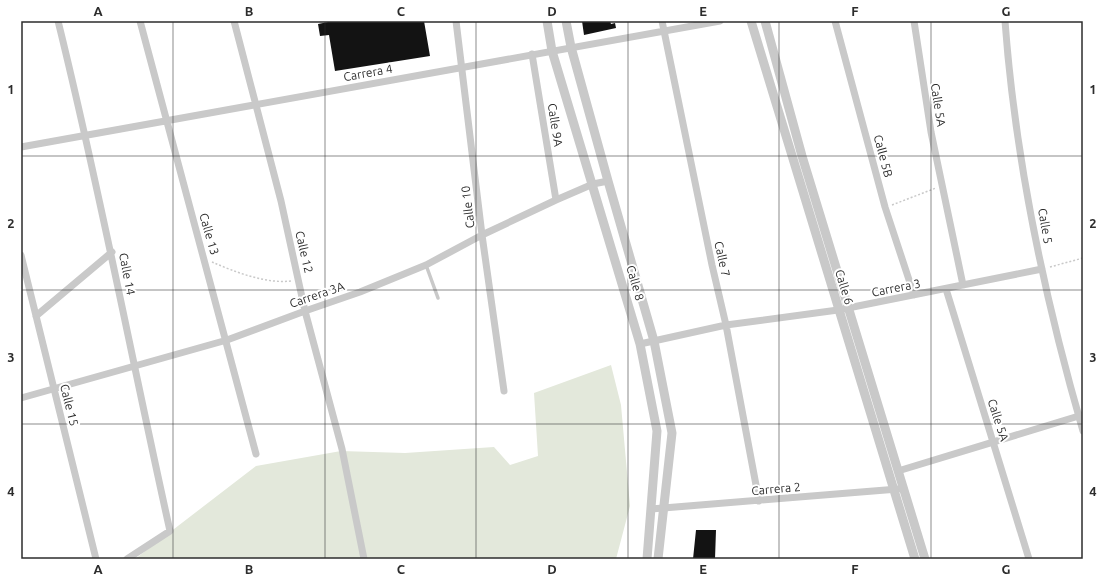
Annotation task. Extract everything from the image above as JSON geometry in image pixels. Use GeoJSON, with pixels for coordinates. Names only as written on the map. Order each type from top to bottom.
{"type":"FeatureCollection","features":[{"type":"Feature","properties":{"kind":"street","name":"Calle 14"},"geometry":{"type":"LineString","coordinates":[[58,21],[87,135],[112,252],[134,368],[170,532],[127,559]]}},
{"type":"Feature","properties":{"kind":"street","name":"Calle 13"},"geometry":{"type":"LineString","coordinates":[[140,21],[166,121],[227,340],[256,454]]}},
{"type":"Feature","properties":{"kind":"street","name":"Calle 12"},"geometry":{"type":"LineString","coordinates":[[234,21],[299,280],[305,310],[342,449],[364,559]]}},
{"type":"Feature","properties":{"kind":"street","name":"Calle 10"},"geometry":{"type":"LineString","coordinates":[[456,21],[463,67],[482,235],[504,391]]}},
{"type":"Feature","properties":{"kind":"street","name":"Calle 8"},"geometry":{"type":"LineString","coordinates":[[547,21],[552,50],[640,344],[657,431],[647,559]]}},
{"type":"Feature","properties":{"kind":"street","name":"Calle 8"},"geometry":{"type":"LineString","coordinates":[[566,21],[571,47],[654,341],[672,433],[658,559]]}},
{"type":"Feature","properties":{"kind":"street","name":"Calle 7"},"geometry":{"type":"LineString","coordinates":[[662,21],[712,265],[726,325],[760,501]]}},
{"type":"Feature","properties":{"kind":"street","name":"Carrera 4"},"geometry":{"type":"LineString","coordinates":[[21,147],[552,50],[720,21]]}},
{"type":"Feature","properties":{"kind":"street","name":"Calle 6"},"geometry":{"type":"LineString","coordinates":[[751,21],[915,559]]}},
{"type":"Feature","properties":{"kind":"street","name":"Calle 6"},"geometry":{"type":"LineString","coordinates":[[765,21],[802,156],[925,559]]}},
{"type":"Feature","properties":{"kind":"street","name":"Calle 5B"},"geometry":{"type":"LineString","coordinates":[[835,21],[885,207],[914,295]]}},
{"type":"Feature","properties":{"kind":"street","name":"Calle 5A"},"geometry":{"type":"LineString","coordinates":[[914,21],[932,132],[962,285]]}},
{"type":"Feature","properties":{"kind":"street","name":"Calle 5"},"geometry":{"type":"LineString","coordinates":[[1005,21],[1015,121],[1042,269],[1081,415],[1083,431]]}},
{"type":"Feature","properties":{"kind":"street","name":"Calle 9A"},"geometry":{"type":"LineString","coordinates":[[532,54],[556,200]]}},
{"type":"Feature","properties":{"kind":"street"},"geometry":{"type":"LineString","coordinates":[[792,159],[802,156]]}},
{"type":"Feature","properties":{"kind":"street","name":"Carrera 3A"},"geometry":{"type":"LineString","coordinates":[[21,398],[134,368],[227,340],[305,310],[360,292],[426,265],[482,235],[556,200],[593,184],[608,181]]}},
{"type":"Feature","properties":{"kind":"street"},"geometry":{"type":"LineString","coordinates":[[36,316],[112,252]]}},
{"type":"Feature","properties":{"kind":"street","name":"Calle 15"},"geometry":{"type":"LineString","coordinates":[[21,256],[96,559]]}},
{"type":"Feature","properties":{"kind":"street","name":"Carrera 3"},"geometry":{"type":"LineString","coordinates":[[640,344],[726,325],[849,308],[1042,269]]}},
{"type":"Feature","properties":{"kind":"street","name":"Calle 5A"},"geometry":{"type":"LineString","coordinates":[[946,289],[1029,559]]}},
{"type":"Feature","properties":{"kind":"street"},"geometry":{"type":"LineString","coordinates":[[898,471],[1081,415]]}},
{"type":"Feature","properties":{"kind":"street","name":"Carrera 2"},"geometry":{"type":"LineString","coordinates":[[651,509],[903,489]]}},
{"type":"Feature","properties":{"kind":"lane"},"geometry":{"type":"LineString","coordinates":[[426,265],[438,298]]}},
{"type":"Feature","properties":{"kind":"path"},"geometry":{"type":"LineString","coordinates":[[885,207],[942,186]]}},
{"type":"Feature","properties":{"kind":"path"},"geometry":{"type":"LineString","coordinates":[[204,257],[229,270],[264,279],[284,281],[299,280]]}},
{"type":"Feature","properties":{"kind":"path"},"geometry":{"type":"LineString","coordinates":[[1042,269],[1083,258]]}},
{"type":"Feature","properties":{"kind":"shaded area"},"geometry":{"type":"Polygon","coordinates":[[[611,365],[621,405],[630,506],[616,559],[135,559],[256,466],[341,451],[405,453],[494,447],[510,465],[538,456],[534,393],[611,365]]]}},
{"type":"Feature","properties":{"kind":"building"},"geometry":{"type":"Polygon","coordinates":[[[333,21],[424,21],[430,56],[335,71],[329,35],[320,36],[318,24],[333,21]]]}},
{"type":"Feature","properties":{"kind":"building"},"geometry":{"type":"Polygon","coordinates":[[[582,21],[610,21],[611,24],[615,23],[616,28],[584,35],[582,21]]]}},
{"type":"Feature","properties":{"kind":"building"},"geometry":{"type":"Polygon","coordinates":[[[696,530],[716,530],[715,559],[693,559],[696,530]]]}}]}
